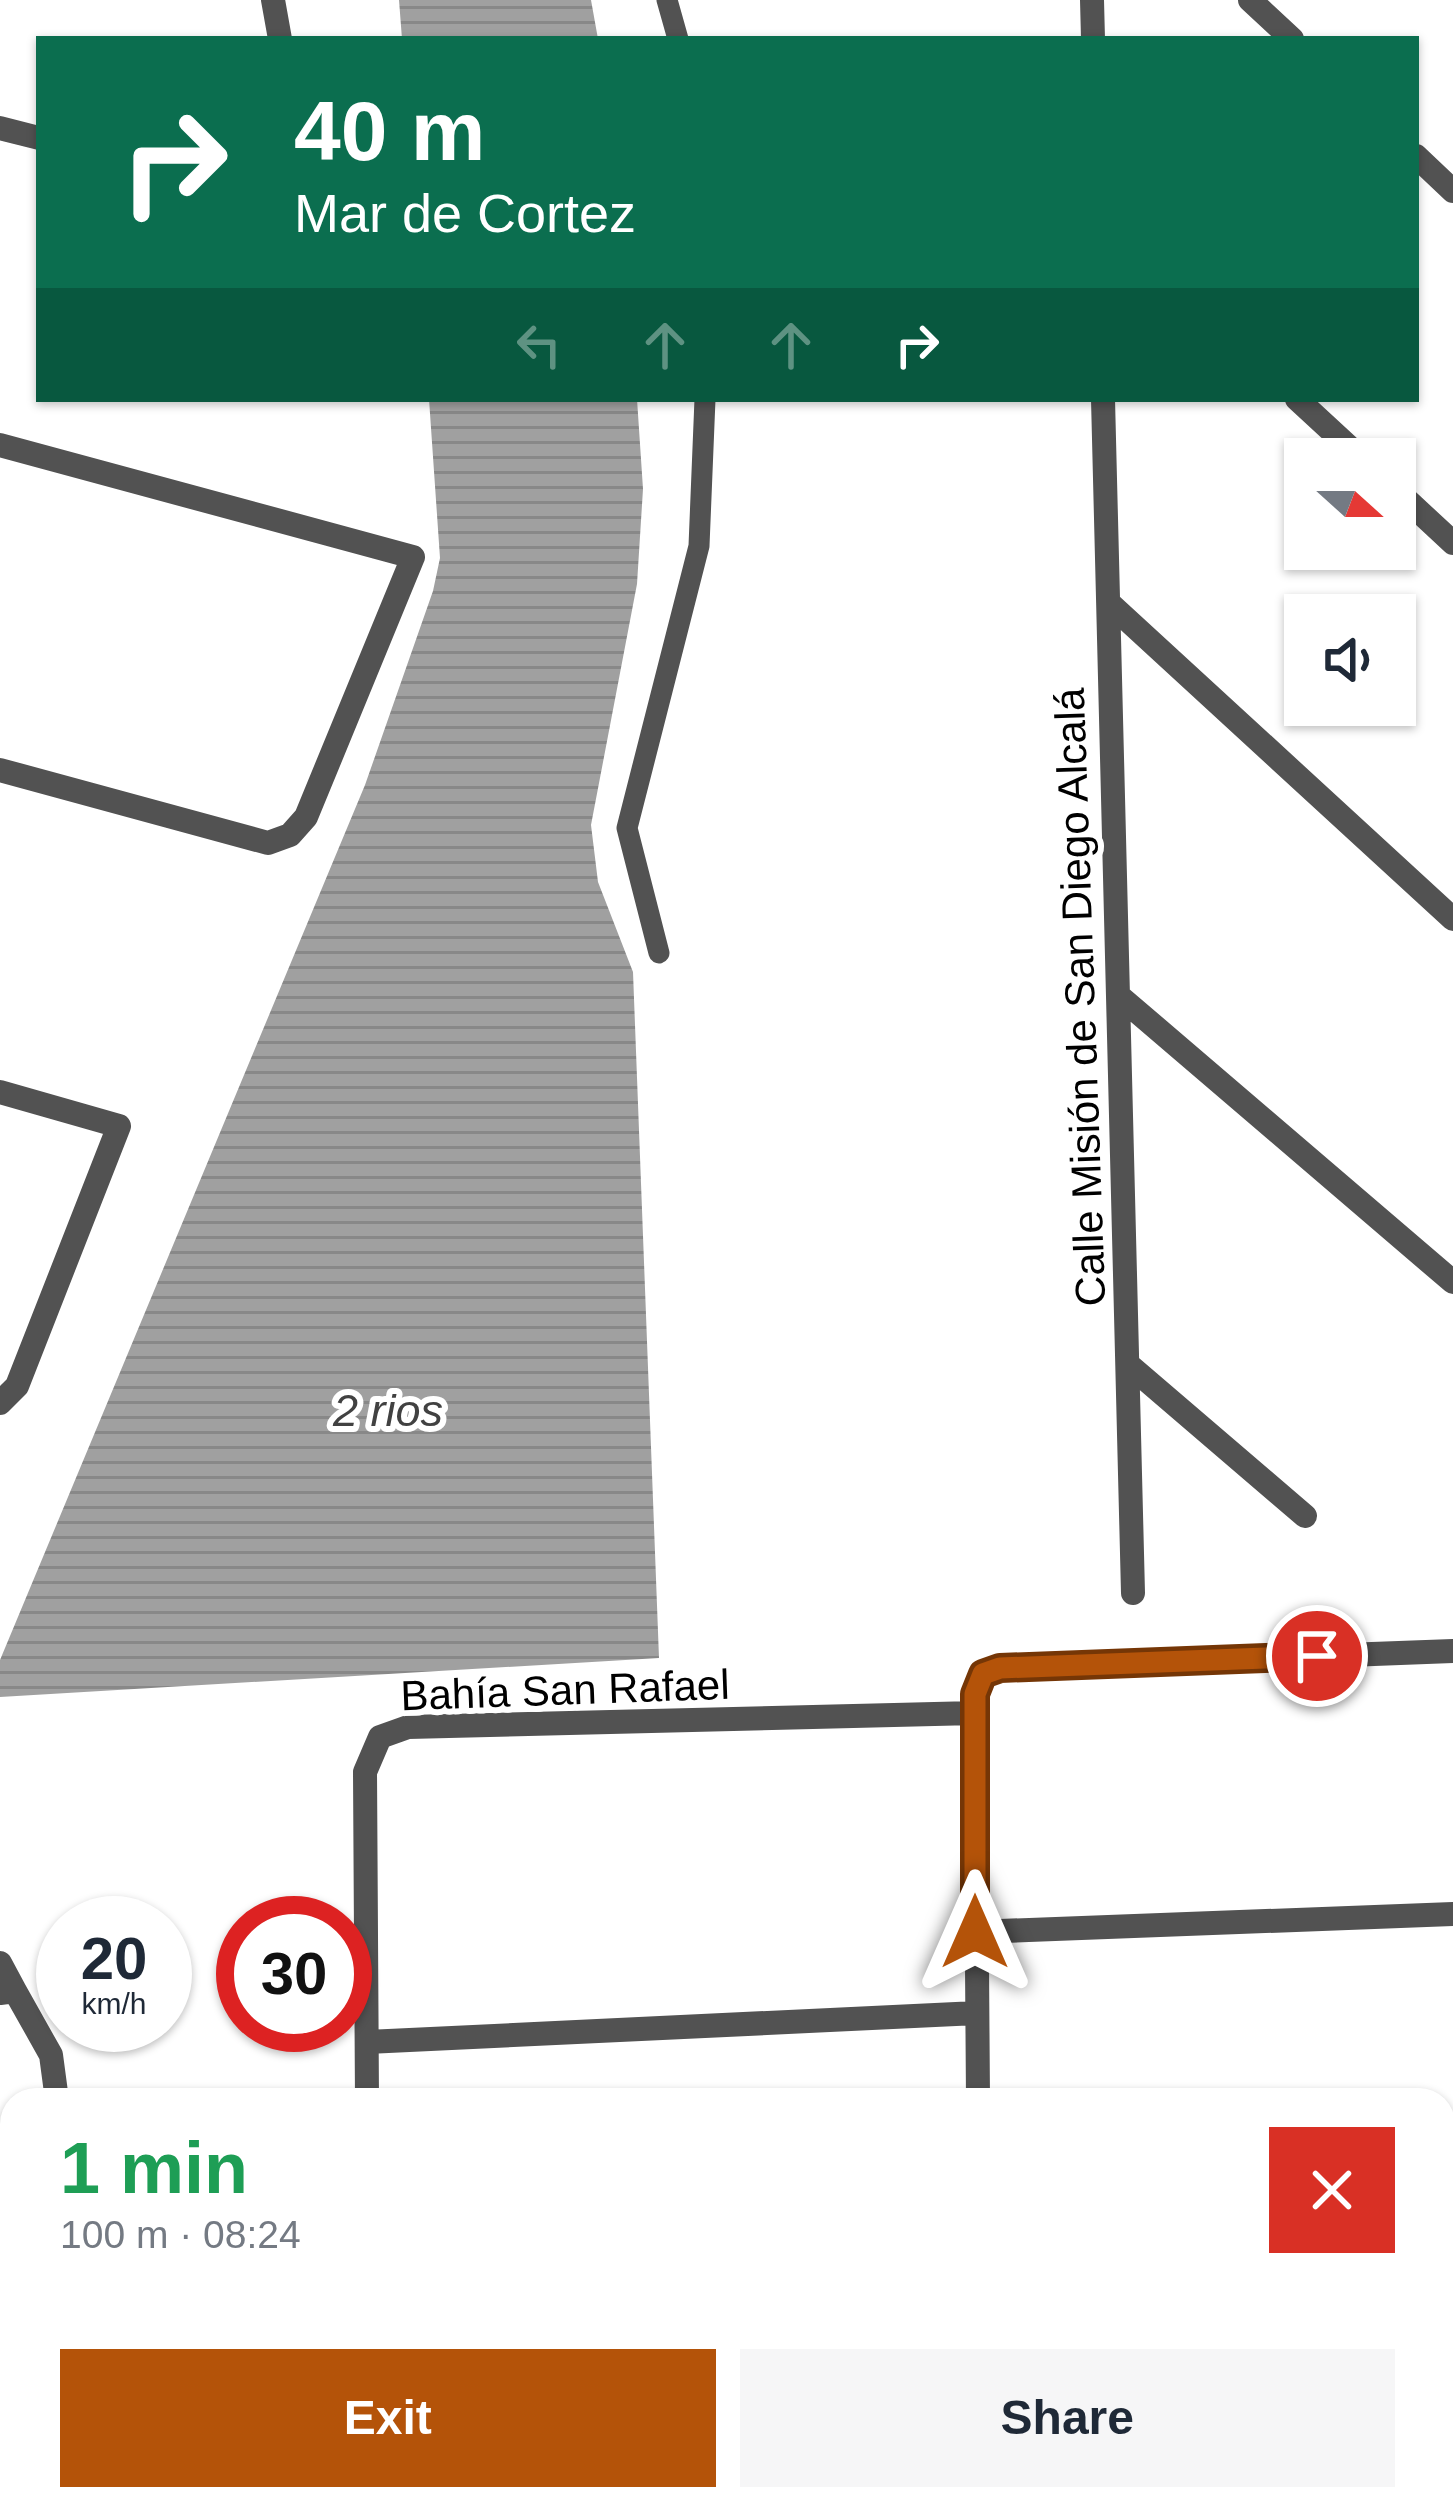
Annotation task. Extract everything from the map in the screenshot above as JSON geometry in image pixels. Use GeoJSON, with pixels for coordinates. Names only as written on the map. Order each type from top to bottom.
{"type":"FeatureCollection","features":[{"type":"Feature","properties":{"kind":"street"},"geometry":{"type":"LineString","coordinates":[[273,0],[279,36]]}},
{"type":"Feature","properties":{"kind":"street"},"geometry":{"type":"LineString","coordinates":[[1092,0],[1093,36]]}},
{"type":"Feature","properties":{"kind":"street"},"geometry":{"type":"LineString","coordinates":[[1250,0],[1289,36]]}},
{"type":"Feature","properties":{"kind":"street"},"geometry":{"type":"LineString","coordinates":[[0,128],[36,137]]}},
{"type":"Feature","properties":{"kind":"street"},"geometry":{"type":"LineString","coordinates":[[1419,160],[1453,191]]}},
{"type":"Feature","properties":{"kind":"street","name":"Calle Misión de San Diego Alcalá"},"geometry":{"type":"LineString","coordinates":[[1103,402],[1133,1593]]}},
{"type":"Feature","properties":{"kind":"street"},"geometry":{"type":"LineString","coordinates":[[1300,402],[1339,438]]}},
{"type":"Feature","properties":{"kind":"street"},"geometry":{"type":"LineString","coordinates":[[0,445],[413,557],[306,817],[290,835],[268,842],[0,770]]}},
{"type":"Feature","properties":{"kind":"street"},"geometry":{"type":"LineString","coordinates":[[1416,509],[1453,543]]}},
{"type":"Feature","properties":{"kind":"street"},"geometry":{"type":"LineString","coordinates":[[1109,603],[1453,919]]}},
{"type":"Feature","properties":{"kind":"street"},"geometry":{"type":"LineString","coordinates":[[1119,995],[1453,1282]]}},
{"type":"Feature","properties":{"kind":"street"},"geometry":{"type":"LineString","coordinates":[[0,1092],[119,1126],[17,1385],[0,1403]]}},
{"type":"Feature","properties":{"kind":"street"},"geometry":{"type":"LineString","coordinates":[[1130,1366],[1305,1516]]}},
{"type":"Feature","properties":{"kind":"street"},"geometry":{"type":"LineString","coordinates":[[978,2088],[975,1713],[983,1674],[1000,1668],[1453,1651]]}},
{"type":"Feature","properties":{"kind":"street","name":"Bahía San Rafael"},"geometry":{"type":"LineString","coordinates":[[366,1896],[365,1772],[380,1737],[408,1727],[975,1713]]}},
{"type":"Feature","properties":{"kind":"street"},"geometry":{"type":"LineString","coordinates":[[975,1932],[1453,1914]]}},
{"type":"Feature","properties":{"kind":"street"},"geometry":{"type":"LineString","coordinates":[[0,1963],[8,1992],[51,2055],[56,2088]]}},
{"type":"Feature","properties":{"kind":"street"},"geometry":{"type":"LineString","coordinates":[[372,2042],[977,2013]]}},
{"type":"Feature","properties":{"kind":"street","name":"Bahía San Rafael"},"geometry":{"type":"LineString","coordinates":[[368,2052],[368,2088]]}},
{"type":"Feature","properties":{"kind":"lane"},"geometry":{"type":"LineString","coordinates":[[667,0],[677,36]]}},
{"type":"Feature","properties":{"kind":"lane"},"geometry":{"type":"LineString","coordinates":[[659,953],[627,828],[699,546],[705,402]]}},
{"type":"Feature","properties":{"kind":"water"},"geometry":{"type":"Polygon","coordinates":[[[399,0],[591,0],[597,36],[402,36],[399,0]]]}},
{"type":"Feature","properties":{"kind":"water","name":"2 rios"},"geometry":{"type":"Polygon","coordinates":[[[429,402],[637,402],[643,489],[637,584],[591,825],[598,882],[633,972],[659,1658],[0,1697],[0,1660],[365,785],[433,591],[440,558],[429,402]]]}},
{"type":"Feature","properties":{"kind":"route"},"geometry":{"type":"LineString","coordinates":[[975,1932],[975,1694],[983,1674],[1000,1668],[1317,1656]]}}]}
